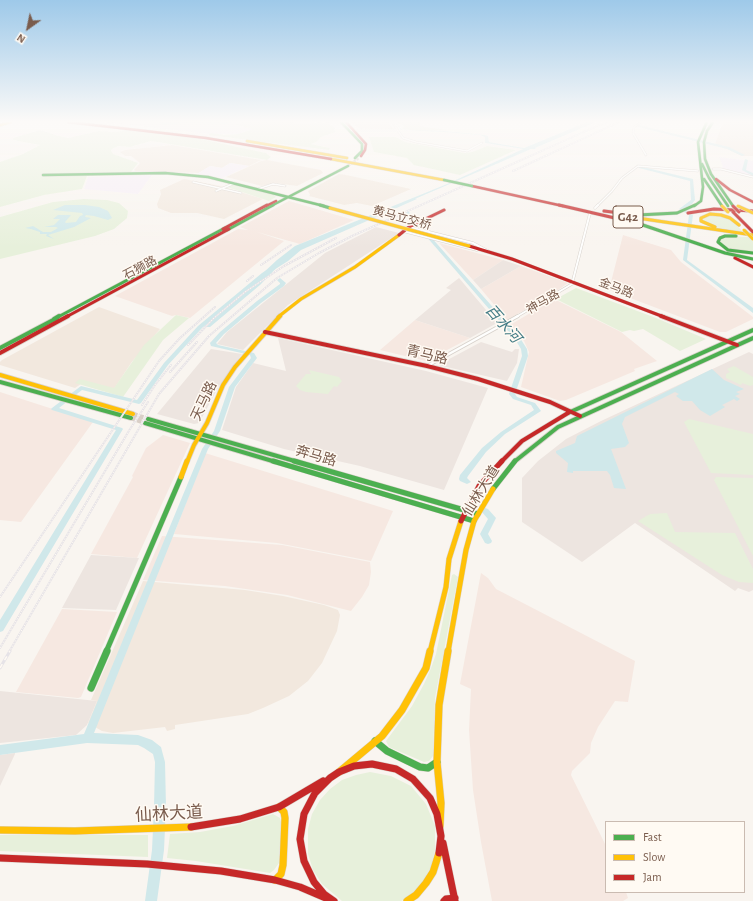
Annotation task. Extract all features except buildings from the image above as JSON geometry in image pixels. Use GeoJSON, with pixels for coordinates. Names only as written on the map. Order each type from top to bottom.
{"type":"FeatureCollection","features":[{"type":"Feature","properties":{"kind":"main road","name":"G42"},"geometry":{"type":"LineString","coordinates":[[360,164],[445,180]]}},
{"type":"Feature","properties":{"kind":"main road","name":"G42"},"geometry":{"type":"LineString","coordinates":[[371,164],[570,206],[693,228],[753,234]]}},
{"type":"Feature","properties":{"kind":"main road","name":"G42"},"geometry":{"type":"LineString","coordinates":[[570,206],[624,214],[669,215],[685,212],[698,204],[703,195],[699,171],[700,164]]}},
{"type":"Feature","properties":{"kind":"main road"},"geometry":{"type":"LineString","coordinates":[[703,164],[709,178],[733,206],[739,225]]}},
{"type":"Feature","properties":{"kind":"main road","name":"G42"},"geometry":{"type":"LineString","coordinates":[[708,164],[733,206],[753,212]]}},
{"type":"Feature","properties":{"kind":"main road","name":"石狮路"},"geometry":{"type":"LineString","coordinates":[[0,353],[120,283],[346,165]]}},
{"type":"Feature","properties":{"kind":"main road"},"geometry":{"type":"LineString","coordinates":[[699,171],[722,206],[734,212],[753,234]]}},
{"type":"Feature","properties":{"kind":"main road"},"geometry":{"type":"LineString","coordinates":[[711,171],[725,187],[753,202]]}},
{"type":"Feature","properties":{"kind":"main road"},"geometry":{"type":"LineString","coordinates":[[43,175],[166,174],[208,177],[286,197]]}},
{"type":"Feature","properties":{"kind":"main road","name":"黄马立交桥"},"geometry":{"type":"LineString","coordinates":[[286,197],[469,246]]}},
{"type":"Feature","properties":{"kind":"main road","name":"G42"},"geometry":{"type":"LineString","coordinates":[[570,206],[643,224],[732,255],[753,259]]}},
{"type":"Feature","properties":{"kind":"main road"},"geometry":{"type":"LineString","coordinates":[[685,212],[721,209],[753,212]]}},
{"type":"Feature","properties":{"kind":"main road","name":"天马路"},"geometry":{"type":"LineString","coordinates":[[91,688],[199,436],[223,385],[244,355],[276,319],[301,299],[360,264],[417,222],[444,210]]}},
{"type":"Feature","properties":{"kind":"main road"},"geometry":{"type":"LineString","coordinates":[[710,214],[722,215],[730,218],[744,230],[753,234],[712,227],[703,222],[701,218],[710,214]]}},
{"type":"Feature","properties":{"kind":"main road","name":"石狮路"},"geometry":{"type":"LineString","coordinates":[[0,348],[128,286],[227,228]]}},
{"type":"Feature","properties":{"kind":"main road"},"geometry":{"type":"LineString","coordinates":[[753,234],[728,236],[720,238],[718,242],[728,250],[753,253]]}},
{"type":"Feature","properties":{"kind":"main road","name":"金马路"},"geometry":{"type":"LineString","coordinates":[[469,246],[488,251],[573,282],[737,345]]}},
{"type":"Feature","properties":{"kind":"main road"},"geometry":{"type":"LineString","coordinates":[[707,246],[753,267]]}},
{"type":"Feature","properties":{"kind":"main road"},"geometry":{"type":"LineString","coordinates":[[174,254],[183,253]]}},
{"type":"Feature","properties":{"kind":"main road"},"geometry":{"type":"LineString","coordinates":[[120,283],[128,286]]}},
{"type":"Feature","properties":{"kind":"main road","name":"石狮路"},"geometry":{"type":"LineString","coordinates":[[56,321],[117,288]]}},
{"type":"Feature","properties":{"kind":"main road","name":"仙林大道"},"geometry":{"type":"LineString","coordinates":[[339,772],[386,731],[409,700],[426,668],[446,587],[449,559],[462,518],[479,486],[496,467],[522,441],[548,423],[572,410],[753,330]]}},
{"type":"Feature","properties":{"kind":"main road","name":"青马路"},"geometry":{"type":"LineString","coordinates":[[265,332],[427,366],[516,391],[572,410],[580,416]]}},
{"type":"Feature","properties":{"kind":"main road","name":"仙林大道"},"geometry":{"type":"LineString","coordinates":[[440,826],[441,803],[436,762],[439,704],[448,645],[466,550],[474,521],[493,489],[508,469],[526,451],[556,428],[753,338]]}},
{"type":"Feature","properties":{"kind":"main road"},"geometry":{"type":"LineString","coordinates":[[0,375],[65,398],[72,396],[132,416],[0,382]]}},
{"type":"Feature","properties":{"kind":"main road","name":"奔马路"},"geometry":{"type":"LineString","coordinates":[[147,421],[199,436],[208,436],[478,514]]}},
{"type":"Feature","properties":{"kind":"main road"},"geometry":{"type":"LineString","coordinates":[[548,423],[556,428]]}},
{"type":"Feature","properties":{"kind":"main road","name":"奔马路"},"geometry":{"type":"LineString","coordinates":[[199,436],[205,441],[474,521]]}},
{"type":"Feature","properties":{"kind":"main road"},"geometry":{"type":"LineString","coordinates":[[376,741],[387,751],[420,767],[428,768],[436,762]]}},
{"type":"Feature","properties":{"kind":"main road"},"geometry":{"type":"LineString","coordinates":[[334,901],[319,888],[311,877],[304,861],[300,839],[302,822],[315,793],[330,778],[339,772],[354,766],[372,764],[388,766],[405,773],[422,787],[430,798],[437,814],[440,826],[455,900],[446,899],[444,901]]}},
{"type":"Feature","properties":{"kind":"main road","name":"仙林大道"},"geometry":{"type":"LineString","coordinates":[[0,830],[75,831],[171,829],[204,826],[240,819],[279,807],[330,778]]}},
{"type":"Feature","properties":{"kind":"main road"},"geometry":{"type":"LineString","coordinates":[[275,880],[281,874],[283,865],[285,818],[284,812],[279,807]]}},
{"type":"Feature","properties":{"kind":"main road"},"geometry":{"type":"LineString","coordinates":[[407,901],[420,890],[433,872],[438,858],[441,836]]}},
{"type":"Feature","properties":{"kind":"main road"},"geometry":{"type":"LineString","coordinates":[[0,858],[167,865],[275,880],[300,887],[334,901]]}},
{"type":"Feature","properties":{"kind":"street"},"geometry":{"type":"LineString","coordinates":[[595,208],[612,191],[622,178],[638,166],[699,171]]}},
{"type":"Feature","properties":{"kind":"street"},"geometry":{"type":"LineString","coordinates":[[711,171],[721,169],[753,177]]}},
{"type":"Feature","properties":{"kind":"street"},"geometry":{"type":"LineString","coordinates":[[193,182],[241,193]]}},
{"type":"Feature","properties":{"kind":"street"},"geometry":{"type":"LineString","coordinates":[[216,191],[235,183]]}},
{"type":"Feature","properties":{"kind":"street"},"geometry":{"type":"LineString","coordinates":[[258,189],[272,184],[285,186]]}},
{"type":"Feature","properties":{"kind":"street","name":"神马路"},"geometry":{"type":"LineString","coordinates":[[427,366],[563,291],[573,282],[590,214]]}},
{"type":"Feature","properties":{"kind":"street","name":"金马路"},"geometry":{"type":"LineString","coordinates":[[409,227],[472,243],[488,251]]}},
{"type":"Feature","properties":{"kind":"street","name":"金马路"},"geometry":{"type":"LineString","coordinates":[[403,231],[488,251]]}},
{"type":"Feature","properties":{"kind":"shaded area"},"geometry":{"type":"Polygon","coordinates":[[[139,164],[228,164],[222,168],[210,166],[199,173],[134,170],[139,164]]]}},
{"type":"Feature","properties":{"kind":"shaded area"},"geometry":{"type":"Polygon","coordinates":[[[228,164],[249,166],[222,178],[197,174],[210,166],[222,168],[228,164]]]}},
{"type":"Feature","properties":{"kind":"shaded area"},"geometry":{"type":"Polygon","coordinates":[[[237,164],[253,164],[249,166],[237,164]]]}},
{"type":"Feature","properties":{"kind":"shaded area"},"geometry":{"type":"Polygon","coordinates":[[[254,164],[289,164],[321,170],[323,173],[297,186],[275,183],[262,186],[226,177],[254,164]]]}},
{"type":"Feature","properties":{"kind":"shaded area"},"geometry":{"type":"Polygon","coordinates":[[[722,164],[753,164],[753,176],[721,168],[723,167],[722,164]]]}},
{"type":"Feature","properties":{"kind":"shaded area"},"geometry":{"type":"Polygon","coordinates":[[[339,174],[411,189],[372,206],[357,203],[344,205],[309,196],[308,191],[339,174]]]}},
{"type":"Feature","properties":{"kind":"shaded area"},"geometry":{"type":"Polygon","coordinates":[[[152,175],[138,194],[84,189],[88,177],[152,175]]]}},
{"type":"Feature","properties":{"kind":"shaded area"},"geometry":{"type":"Polygon","coordinates":[[[184,179],[221,186],[263,199],[224,219],[197,213],[171,213],[158,208],[157,204],[161,194],[160,190],[184,179]]]}},
{"type":"Feature","properties":{"kind":"shaded area"},"geometry":{"type":"Polygon","coordinates":[[[289,201],[354,220],[300,244],[257,232],[284,241],[190,318],[176,315],[172,316],[115,296],[238,229],[248,230],[240,227],[289,201]]]}},
{"type":"Feature","properties":{"kind":"shaded area"},"geometry":{"type":"Polygon","coordinates":[[[376,227],[399,233],[288,305],[243,350],[217,344],[227,332],[325,253],[376,227]]]}},
{"type":"Feature","properties":{"kind":"shaded area"},"geometry":{"type":"Polygon","coordinates":[[[623,235],[671,250],[681,262],[753,317],[753,319],[726,332],[720,332],[609,290],[623,235]]]}},
{"type":"Feature","properties":{"kind":"shaded area"},"geometry":{"type":"Polygon","coordinates":[[[439,243],[484,255],[503,260],[473,280],[439,243]]]}},
{"type":"Feature","properties":{"kind":"shaded area"},"geometry":{"type":"Polygon","coordinates":[[[503,260],[521,266],[481,289],[473,280],[503,260]]]}},
{"type":"Feature","properties":{"kind":"shaded area"},"geometry":{"type":"Polygon","coordinates":[[[521,266],[568,283],[551,295],[507,320],[481,289],[521,266]]]}},
{"type":"Feature","properties":{"kind":"shaded area"},"geometry":{"type":"Polygon","coordinates":[[[459,278],[497,323],[470,338],[415,320],[451,290],[446,288],[459,278]]]}},
{"type":"Feature","properties":{"kind":"shaded area"},"geometry":{"type":"Polygon","coordinates":[[[554,299],[621,332],[657,361],[634,369],[635,371],[566,400],[560,401],[521,387],[529,352],[524,341],[510,325],[554,299]]]}},
{"type":"Feature","properties":{"kind":"shaded area"},"geometry":{"type":"Polygon","coordinates":[[[99,307],[160,329],[131,363],[114,389],[81,384],[75,388],[0,365],[2,360],[99,307]]]}},
{"type":"Feature","properties":{"kind":"shaded area"},"geometry":{"type":"Polygon","coordinates":[[[415,320],[470,338],[426,361],[380,350],[415,320]]]}},
{"type":"Feature","properties":{"kind":"shaded area"},"geometry":{"type":"Polygon","coordinates":[[[278,338],[426,371],[488,388],[444,490],[360,466],[284,449],[222,430],[236,387],[253,363],[286,371],[278,338]]]}},
{"type":"Feature","properties":{"kind":"shaded area"},"geometry":{"type":"Polygon","coordinates":[[[481,342],[512,352],[515,349],[519,349],[517,363],[507,381],[438,365],[481,342]]]}},
{"type":"Feature","properties":{"kind":"shaded area"},"geometry":{"type":"Polygon","coordinates":[[[211,349],[242,354],[219,386],[199,423],[194,424],[157,414],[211,349]]]}},
{"type":"Feature","properties":{"kind":"shaded area"},"geometry":{"type":"Polygon","coordinates":[[[749,352],[753,354],[753,590],[749,592],[738,588],[735,591],[635,523],[582,562],[522,522],[522,478],[538,461],[566,439],[601,421],[749,352]]]}},
{"type":"Feature","properties":{"kind":"shaded area"},"geometry":{"type":"Polygon","coordinates":[[[0,392],[93,422],[21,522],[0,520],[0,392]]]}},
{"type":"Feature","properties":{"kind":"shaded area"},"geometry":{"type":"Polygon","coordinates":[[[163,435],[190,443],[137,558],[91,554],[133,477],[132,476],[146,448],[163,435]]]}},
{"type":"Feature","properties":{"kind":"shaded area"},"geometry":{"type":"Polygon","coordinates":[[[205,453],[393,511],[371,561],[277,543],[174,534],[205,453]]]}},
{"type":"Feature","properties":{"kind":"shaded area"},"geometry":{"type":"Polygon","coordinates":[[[162,536],[282,545],[370,562],[371,572],[369,585],[351,611],[287,595],[225,586],[143,580],[162,536]]]}},
{"type":"Feature","properties":{"kind":"shaded area"},"geometry":{"type":"Polygon","coordinates":[[[91,555],[139,558],[116,610],[62,608],[91,555]]]}},
{"type":"Feature","properties":{"kind":"shaded area"},"geometry":{"type":"Polygon","coordinates":[[[481,573],[488,578],[496,589],[635,661],[628,702],[615,701],[598,727],[591,743],[590,753],[572,771],[571,775],[605,844],[605,893],[626,893],[628,898],[623,901],[492,901],[473,790],[469,730],[471,689],[460,684],[481,573]]]}},
{"type":"Feature","properties":{"kind":"shaded area"},"geometry":{"type":"Polygon","coordinates":[[[143,581],[245,590],[324,605],[338,610],[340,615],[337,631],[322,663],[308,681],[289,696],[263,708],[248,714],[175,725],[175,729],[167,731],[165,727],[113,733],[102,731],[88,723],[97,701],[91,700],[143,581]]]}},
{"type":"Feature","properties":{"kind":"shaded area"},"geometry":{"type":"Polygon","coordinates":[[[62,609],[117,612],[81,697],[78,698],[16,692],[62,609]]]}},
{"type":"Feature","properties":{"kind":"shaded area"},"geometry":{"type":"Polygon","coordinates":[[[0,691],[97,701],[87,725],[76,735],[0,743],[0,691]]]}},
{"type":"Feature","properties":{"kind":"shaded area"},"geometry":{"type":"Polygon","coordinates":[[[15,754],[0,786],[0,755],[15,754]]]}},
{"type":"Feature","properties":{"kind":"green space"},"geometry":{"type":"Polygon","coordinates":[[[0,164],[137,164],[131,172],[88,173],[82,189],[44,195],[0,207],[0,164]]]}},
{"type":"Feature","properties":{"kind":"green space"},"geometry":{"type":"Polygon","coordinates":[[[413,164],[485,164],[460,175],[413,164]]]}},
{"type":"Feature","properties":{"kind":"green space"},"geometry":{"type":"Polygon","coordinates":[[[237,184],[274,195],[276,197],[269,201],[227,187],[237,184]]]}},
{"type":"Feature","properties":{"kind":"green space"},"geometry":{"type":"Polygon","coordinates":[[[84,199],[107,200],[119,203],[128,211],[127,218],[114,229],[95,236],[0,259],[0,217],[53,202],[84,199]]]}},
{"type":"Feature","properties":{"kind":"green space"},"geometry":{"type":"Polygon","coordinates":[[[711,215],[726,217],[734,222],[743,232],[714,227],[704,222],[702,219],[704,217],[711,215]]]}},
{"type":"Feature","properties":{"kind":"green space"},"geometry":{"type":"Polygon","coordinates":[[[729,236],[748,237],[753,241],[753,252],[747,253],[729,250],[720,244],[720,240],[729,236]]]}},
{"type":"Feature","properties":{"kind":"green space"},"geometry":{"type":"Polygon","coordinates":[[[576,288],[656,318],[706,339],[680,351],[643,329],[622,332],[556,299],[576,288]]]}},
{"type":"Feature","properties":{"kind":"green space"},"geometry":{"type":"Polygon","coordinates":[[[176,315],[189,318],[163,340],[123,397],[75,383],[80,379],[114,388],[144,345],[176,315]]]}},
{"type":"Feature","properties":{"kind":"green space"},"geometry":{"type":"Polygon","coordinates":[[[734,366],[753,377],[753,385],[750,386],[742,383],[741,385],[726,378],[726,374],[730,372],[727,369],[734,366]]]}},
{"type":"Feature","properties":{"kind":"green space"},"geometry":{"type":"Polygon","coordinates":[[[309,370],[339,377],[342,381],[337,387],[334,386],[328,394],[300,390],[296,386],[306,374],[311,374],[309,370]]]}},
{"type":"Feature","properties":{"kind":"green space"},"geometry":{"type":"Polygon","coordinates":[[[689,419],[753,434],[753,475],[711,473],[684,422],[689,419]]]}},
{"type":"Feature","properties":{"kind":"green space"},"geometry":{"type":"Polygon","coordinates":[[[716,477],[753,478],[753,556],[714,480],[716,477]]]}},
{"type":"Feature","properties":{"kind":"green space"},"geometry":{"type":"Polygon","coordinates":[[[667,513],[675,532],[735,533],[753,569],[753,583],[739,582],[722,575],[638,521],[650,514],[667,513]]]}},
{"type":"Feature","properties":{"kind":"green space"},"geometry":{"type":"Polygon","coordinates":[[[454,574],[458,577],[435,698],[433,756],[429,761],[424,762],[389,747],[386,741],[412,706],[431,668],[436,654],[452,575],[454,574]]]}},
{"type":"Feature","properties":{"kind":"green space"},"geometry":{"type":"Polygon","coordinates":[[[370,772],[391,776],[411,786],[426,804],[435,826],[435,850],[431,867],[423,881],[412,894],[401,901],[342,901],[322,884],[313,870],[308,854],[308,829],[312,814],[320,800],[330,789],[342,780],[370,772]]]}},
{"type":"Feature","properties":{"kind":"green space"},"geometry":{"type":"Polygon","coordinates":[[[273,814],[280,818],[281,822],[279,863],[270,873],[196,861],[167,858],[170,834],[200,832],[233,826],[273,814]]]}},
{"type":"Feature","properties":{"kind":"green space"},"geometry":{"type":"Polygon","coordinates":[[[0,835],[148,835],[148,857],[0,851],[0,835]]]}},
{"type":"Feature","properties":{"kind":"water"},"geometry":{"type":"Polygon","coordinates":[[[490,164],[496,164],[301,248],[283,261],[260,285],[210,327],[204,327],[222,307],[248,287],[277,260],[295,246],[447,184],[490,164]]]}},
{"type":"Feature","properties":{"kind":"water"},"geometry":{"type":"Polygon","coordinates":[[[65,205],[99,207],[108,211],[112,218],[108,220],[86,215],[85,217],[91,218],[74,227],[48,235],[54,239],[46,236],[47,234],[40,234],[40,232],[25,228],[33,226],[43,232],[51,232],[58,228],[44,227],[54,225],[60,219],[53,219],[58,215],[71,215],[65,222],[66,223],[76,222],[80,216],[83,215],[82,213],[53,210],[65,205]]]}},
{"type":"Feature","properties":{"kind":"water"},"geometry":{"type":"Polygon","coordinates":[[[712,369],[724,380],[744,389],[736,392],[740,394],[735,396],[740,399],[737,401],[734,399],[722,405],[725,407],[710,416],[700,410],[692,401],[683,401],[676,396],[679,394],[675,392],[625,417],[622,424],[629,443],[625,447],[611,449],[626,489],[614,488],[610,475],[607,471],[567,472],[568,463],[556,453],[556,451],[575,443],[577,436],[712,369]]]}},
{"type":"Feature","properties":{"kind":"waterway"},"geometry":{"type":"LineString","coordinates":[[745,164],[744,170],[753,175]]}},
{"type":"Feature","properties":{"kind":"waterway"},"geometry":{"type":"LineString","coordinates":[[640,167],[692,180],[693,200],[681,209],[691,215],[685,260],[753,311]]}},
{"type":"Feature","properties":{"kind":"waterway"},"geometry":{"type":"LineString","coordinates":[[0,628],[120,429],[54,409],[81,388],[139,402],[166,364],[200,327],[264,274],[286,260],[299,249],[415,199]]}},
{"type":"Feature","properties":{"kind":"waterway","name":"百水河"},"geometry":{"type":"LineString","coordinates":[[407,212],[517,338],[524,349],[525,356],[512,394],[515,398],[533,404],[538,411],[503,433],[484,450],[464,475],[463,479],[467,482]]}},
{"type":"Feature","properties":{"kind":"waterway"},"geometry":{"type":"LineString","coordinates":[[87,738],[205,449],[217,431],[232,387],[254,358],[252,354],[216,346],[213,345],[213,343],[222,333],[282,285],[283,283],[280,280]]}},
{"type":"Feature","properties":{"kind":"waterway","name":"百水河"},"geometry":{"type":"LineString","coordinates":[[485,511],[492,518],[484,534],[488,541]]}},
{"type":"Feature","properties":{"kind":"waterway"},"geometry":{"type":"LineString","coordinates":[[0,750],[87,738]]}},
{"type":"Feature","properties":{"kind":"waterway"},"geometry":{"type":"LineString","coordinates":[[87,738],[138,740],[148,744],[157,751],[160,762],[160,807],[158,850],[151,901]]}},
{"type":"Feature","properties":{"kind":"tunnel"},"geometry":{"type":"LineString","coordinates":[[133,414],[148,419]]}},
{"type":"Feature","properties":{"kind":"tunnel"},"geometry":{"type":"LineString","coordinates":[[131,418],[145,423]]}},
{"type":"Feature","properties":{"kind":"railway"},"geometry":{"type":"LineString","coordinates":[[9,652],[159,394],[209,336],[277,278],[319,253],[352,236],[512,164]]}},
{"type":"Feature","properties":{"kind":"railway"},"geometry":{"type":"LineString","coordinates":[[513,171],[528,164]]}},
{"type":"Feature","properties":{"kind":"railway"},"geometry":{"type":"LineString","coordinates":[[188,345],[214,318],[245,292],[284,266],[336,238]]}},
{"type":"Feature","properties":{"kind":"railway"},"geometry":{"type":"LineString","coordinates":[[261,265],[291,245]]}},
{"type":"Feature","properties":{"kind":"railway"},"geometry":{"type":"LineString","coordinates":[[247,281],[253,276]]}},
{"type":"Feature","properties":{"kind":"railway"},"geometry":{"type":"LineString","coordinates":[[0,597],[159,361],[180,338],[215,307]]}},
{"type":"Feature","properties":{"kind":"railway"},"geometry":{"type":"LineString","coordinates":[[170,372],[197,342]]}},
{"type":"Feature","properties":{"kind":"railway"},"geometry":{"type":"LineString","coordinates":[[142,405],[155,385],[171,365]]}},
{"type":"Feature","properties":{"kind":"railway"},"geometry":{"type":"LineString","coordinates":[[0,648],[130,429],[148,402]]}},
{"type":"Feature","properties":{"kind":"railway"},"geometry":{"type":"LineString","coordinates":[[0,668],[10,651]]}},
{"type":"Feature","properties":{"kind":"traffic: fast"},"geometry":{"type":"LineString","coordinates":[[638,215],[677,213],[693,207],[701,201],[703,187],[700,164]]}},
{"type":"Feature","properties":{"kind":"traffic: fast"},"geometry":{"type":"LineString","coordinates":[[702,164],[709,178],[728,206]]}},
{"type":"Feature","properties":{"kind":"traffic: fast"},"geometry":{"type":"LineString","coordinates":[[707,164],[711,174],[733,206]]}},
{"type":"Feature","properties":{"kind":"traffic: fast"},"geometry":{"type":"LineString","coordinates":[[227,230],[348,166]]}},
{"type":"Feature","properties":{"kind":"traffic: fast"},"geometry":{"type":"LineString","coordinates":[[43,175],[165,173],[208,177],[330,208]]}},
{"type":"Feature","properties":{"kind":"traffic: fast"},"geometry":{"type":"LineString","coordinates":[[704,179],[722,206]]}},
{"type":"Feature","properties":{"kind":"traffic: fast"},"geometry":{"type":"LineString","coordinates":[[444,180],[472,186]]}},
{"type":"Feature","properties":{"kind":"traffic: fast"},"geometry":{"type":"LineString","coordinates":[[619,219],[637,223],[725,253],[753,259]]}},
{"type":"Feature","properties":{"kind":"traffic: fast"},"geometry":{"type":"LineString","coordinates":[[54,319],[225,228]]}},
{"type":"Feature","properties":{"kind":"traffic: fast"},"geometry":{"type":"LineString","coordinates":[[736,236],[725,236],[720,238],[718,242],[728,250],[753,253]]}},
{"type":"Feature","properties":{"kind":"traffic: fast"},"geometry":{"type":"LineString","coordinates":[[0,348],[57,318]]}},
{"type":"Feature","properties":{"kind":"traffic: fast"},"geometry":{"type":"LineString","coordinates":[[568,413],[753,330]]}},
{"type":"Feature","properties":{"kind":"traffic: fast"},"geometry":{"type":"LineString","coordinates":[[493,489],[515,461],[558,427],[753,338]]}},
{"type":"Feature","properties":{"kind":"traffic: fast"},"geometry":{"type":"LineString","coordinates":[[0,382],[131,418]]}},
{"type":"Feature","properties":{"kind":"traffic: fast"},"geometry":{"type":"LineString","coordinates":[[148,419],[478,514]]}},
{"type":"Feature","properties":{"kind":"traffic: fast"},"geometry":{"type":"LineString","coordinates":[[145,423],[474,521]]}},
{"type":"Feature","properties":{"kind":"traffic: fast"},"geometry":{"type":"LineString","coordinates":[[91,688],[181,477]]}},
{"type":"Feature","properties":{"kind":"traffic: fast"},"geometry":{"type":"LineString","coordinates":[[375,741],[387,751],[420,767],[428,768],[437,762]]}},
{"type":"Feature","properties":{"kind":"traffic: slow"},"geometry":{"type":"LineString","coordinates":[[358,164],[444,180]]}},
{"type":"Feature","properties":{"kind":"traffic: slow"},"geometry":{"type":"LineString","coordinates":[[722,206],[728,212]]}},
{"type":"Feature","properties":{"kind":"traffic: slow"},"geometry":{"type":"LineString","coordinates":[[738,206],[753,213]]}},
{"type":"Feature","properties":{"kind":"traffic: slow"},"geometry":{"type":"LineString","coordinates":[[330,208],[469,246]]}},
{"type":"Feature","properties":{"kind":"traffic: slow"},"geometry":{"type":"LineString","coordinates":[[715,227],[701,221],[701,218],[710,214],[721,215],[730,218],[739,225]]}},
{"type":"Feature","properties":{"kind":"traffic: slow"},"geometry":{"type":"LineString","coordinates":[[624,216],[753,235]]}},
{"type":"Feature","properties":{"kind":"traffic: slow"},"geometry":{"type":"LineString","coordinates":[[744,230],[753,239]]}},
{"type":"Feature","properties":{"kind":"traffic: slow"},"geometry":{"type":"LineString","coordinates":[[181,477],[194,445],[207,423],[223,385],[235,367],[276,319],[301,299],[355,267],[399,235]]}},
{"type":"Feature","properties":{"kind":"traffic: slow"},"geometry":{"type":"LineString","coordinates":[[0,375],[133,414]]}},
{"type":"Feature","properties":{"kind":"traffic: slow"},"geometry":{"type":"LineString","coordinates":[[440,826],[441,803],[437,762],[439,705],[466,550],[474,521],[493,489]]}},
{"type":"Feature","properties":{"kind":"traffic: slow"},"geometry":{"type":"LineString","coordinates":[[339,772],[382,736],[402,710],[426,668],[446,587],[449,559],[461,521]]}},
{"type":"Feature","properties":{"kind":"traffic: slow"},"geometry":{"type":"LineString","coordinates":[[275,880],[281,874],[283,865],[285,818],[284,812],[279,807]]}},
{"type":"Feature","properties":{"kind":"traffic: slow"},"geometry":{"type":"LineString","coordinates":[[0,830],[75,831],[191,827]]}},
{"type":"Feature","properties":{"kind":"traffic: slow"},"geometry":{"type":"LineString","coordinates":[[407,901],[416,895],[426,883],[433,872],[439,853]]}},
{"type":"Feature","properties":{"kind":"traffic: jam"},"geometry":{"type":"LineString","coordinates":[[716,179],[730,190],[753,202]]}},
{"type":"Feature","properties":{"kind":"traffic: jam"},"geometry":{"type":"LineString","coordinates":[[472,186],[619,219]]}},
{"type":"Feature","properties":{"kind":"traffic: jam"},"geometry":{"type":"LineString","coordinates":[[223,229],[276,201]]}},
{"type":"Feature","properties":{"kind":"traffic: jam"},"geometry":{"type":"LineString","coordinates":[[733,206],[739,212]]}},
{"type":"Feature","properties":{"kind":"traffic: jam"},"geometry":{"type":"LineString","coordinates":[[688,213],[714,209],[753,211]]}},
{"type":"Feature","properties":{"kind":"traffic: jam"},"geometry":{"type":"LineString","coordinates":[[399,235],[409,227],[444,210]]}},
{"type":"Feature","properties":{"kind":"traffic: jam"},"geometry":{"type":"LineString","coordinates":[[604,211],[628,214]]}},
{"type":"Feature","properties":{"kind":"traffic: jam"},"geometry":{"type":"LineString","coordinates":[[733,212],[753,232]]}},
{"type":"Feature","properties":{"kind":"traffic: jam"},"geometry":{"type":"LineString","coordinates":[[0,353],[229,229]]}},
{"type":"Feature","properties":{"kind":"traffic: jam"},"geometry":{"type":"LineString","coordinates":[[469,246],[512,259],[737,345]]}},
{"type":"Feature","properties":{"kind":"traffic: jam"},"geometry":{"type":"LineString","coordinates":[[735,258],[753,267]]}},
{"type":"Feature","properties":{"kind":"traffic: jam"},"geometry":{"type":"LineString","coordinates":[[265,332],[427,366],[478,379],[550,402],[580,416]]}},
{"type":"Feature","properties":{"kind":"traffic: jam"},"geometry":{"type":"LineString","coordinates":[[461,521],[479,486],[496,467],[522,441],[568,413]]}},
{"type":"Feature","properties":{"kind":"traffic: jam"},"geometry":{"type":"LineString","coordinates":[[334,901],[324,894],[314,882],[304,861],[300,839],[304,814],[315,793],[330,778],[339,772],[354,766],[372,764],[396,769],[413,779],[430,798],[437,814],[441,836],[439,853]]}},
{"type":"Feature","properties":{"kind":"traffic: jam"},"geometry":{"type":"LineString","coordinates":[[191,827],[240,819],[279,807],[323,781]]}},
{"type":"Feature","properties":{"kind":"traffic: jam"},"geometry":{"type":"LineString","coordinates":[[443,843],[455,901]]}},
{"type":"Feature","properties":{"kind":"traffic: jam"},"geometry":{"type":"LineString","coordinates":[[0,858],[147,864],[221,871],[275,880],[300,887],[328,899]]}},
{"type":"Feature","properties":{"kind":"traffic: jam"},"geometry":{"type":"LineString","coordinates":[[444,901],[446,899],[455,898]]}}]}
